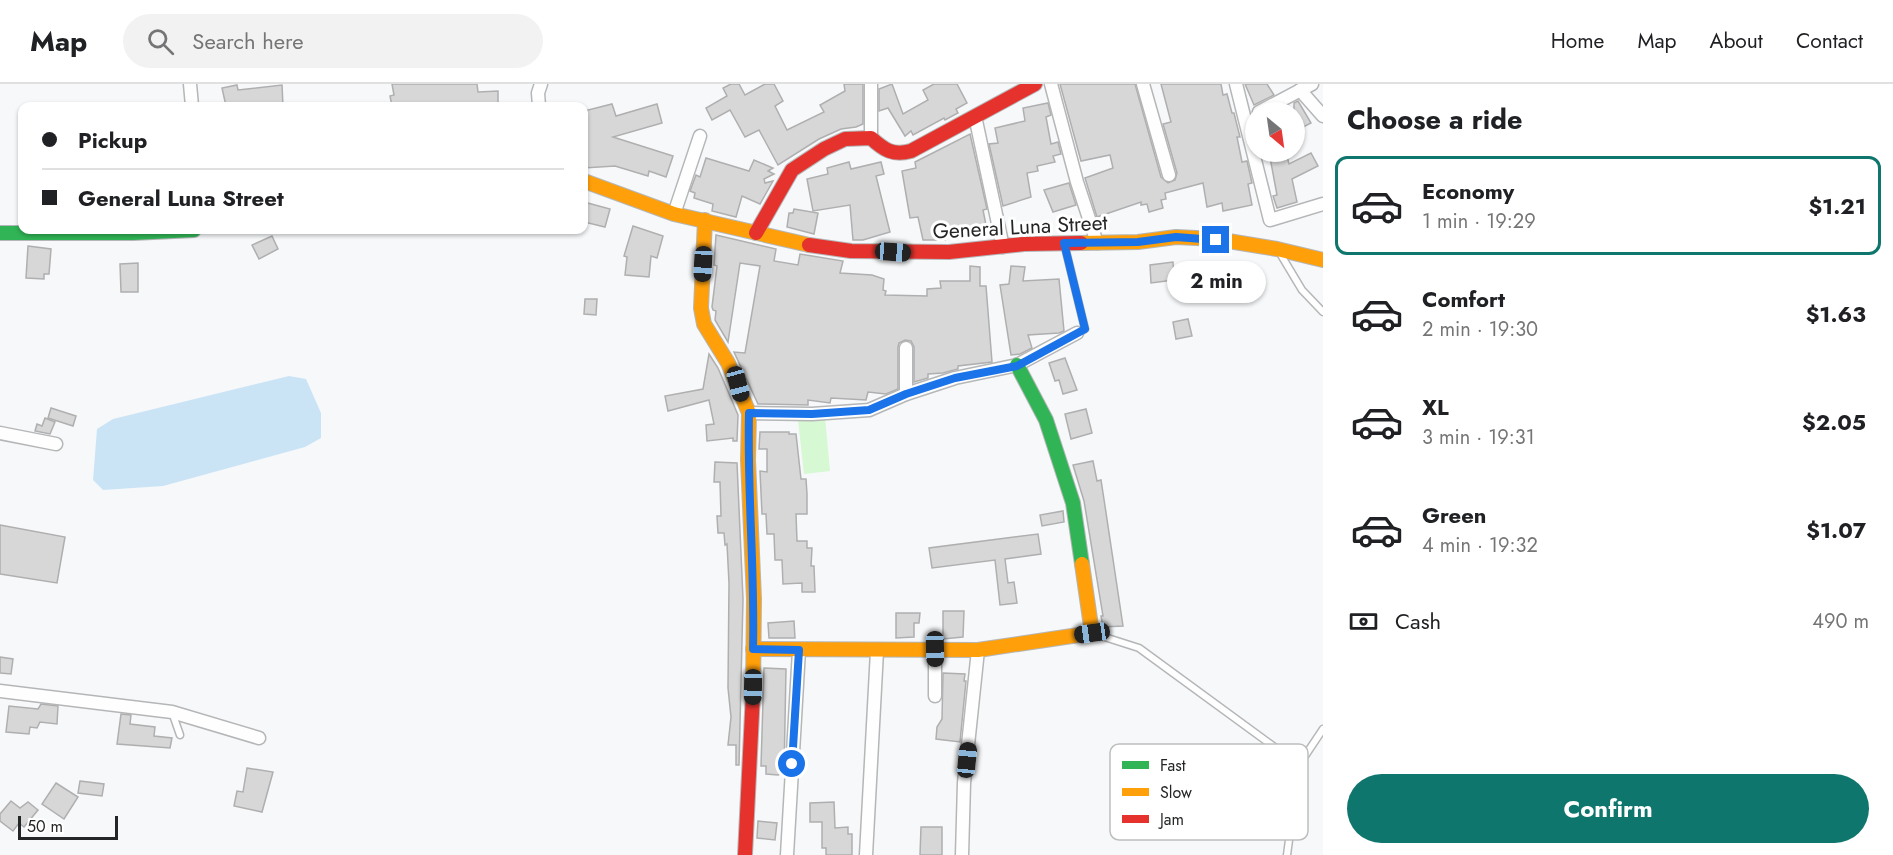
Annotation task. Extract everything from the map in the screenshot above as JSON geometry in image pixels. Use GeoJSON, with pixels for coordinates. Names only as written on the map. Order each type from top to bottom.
{"type":"FeatureCollection","features":[{"type":"Feature","properties":{"kind":"street"},"geometry":{"type":"LineString","coordinates":[[190,84],[192,102]]}},
{"type":"Feature","properties":{"kind":"street"},"geometry":{"type":"LineString","coordinates":[[539,102],[538,93],[542,84]]}},
{"type":"Feature","properties":{"kind":"street"},"geometry":{"type":"LineString","coordinates":[[871,138],[872,84]]}},
{"type":"Feature","properties":{"kind":"street"},"geometry":{"type":"LineString","coordinates":[[756,233],[792,170],[824,149],[845,139],[871,138],[889,154],[898,155],[911,151],[1035,84]]}},
{"type":"Feature","properties":{"kind":"street"},"geometry":{"type":"LineString","coordinates":[[1051,84],[1077,182],[1097,243]]}},
{"type":"Feature","properties":{"kind":"street"},"geometry":{"type":"LineString","coordinates":[[1143,84],[1169,175]]}},
{"type":"Feature","properties":{"kind":"street"},"geometry":{"type":"LineString","coordinates":[[1236,84],[1270,219],[1323,204]]}},
{"type":"Feature","properties":{"kind":"street"},"geometry":{"type":"LineString","coordinates":[[1278,102],[1306,87],[1323,116]]}},
{"type":"Feature","properties":{"kind":"street"},"geometry":{"type":"LineString","coordinates":[[975,116],[1003,247]]}},
{"type":"Feature","properties":{"kind":"street"},"geometry":{"type":"LineString","coordinates":[[674,214],[700,136]]}},
{"type":"Feature","properties":{"kind":"street","name":"General Luna Street"},"geometry":{"type":"LineString","coordinates":[[588,182],[674,214],[814,246],[851,251],[929,253],[1064,243],[1138,242],[1176,237],[1277,249],[1323,260]]}},
{"type":"Feature","properties":{"kind":"street"},"geometry":{"type":"LineString","coordinates":[[705,220],[701,308],[704,324],[728,363],[749,413],[748,460],[754,599],[752,725],[745,855]]}},
{"type":"Feature","properties":{"kind":"street"},"geometry":{"type":"LineString","coordinates":[[0,233],[18,233]]}},
{"type":"Feature","properties":{"kind":"street"},"geometry":{"type":"LineString","coordinates":[[749,413],[812,414],[869,410],[906,394],[955,378],[1017,366],[1077,333]]}},
{"type":"Feature","properties":{"kind":"street"},"geometry":{"type":"LineString","coordinates":[[906,348],[906,394]]}},
{"type":"Feature","properties":{"kind":"street"},"geometry":{"type":"LineString","coordinates":[[753,649],[978,650],[1092,633],[1073,503],[1046,420],[1017,366]]}},
{"type":"Feature","properties":{"kind":"street"},"geometry":{"type":"LineString","coordinates":[[0,433],[56,444]]}},
{"type":"Feature","properties":{"kind":"street"},"geometry":{"type":"LineString","coordinates":[[935,649],[935,696]]}},
{"type":"Feature","properties":{"kind":"street"},"geometry":{"type":"LineString","coordinates":[[787,855],[799,650]]}},
{"type":"Feature","properties":{"kind":"street"},"geometry":{"type":"LineString","coordinates":[[962,855],[964,783],[978,650]]}},
{"type":"Feature","properties":{"kind":"street"},"geometry":{"type":"LineString","coordinates":[[866,855],[877,651]]}},
{"type":"Feature","properties":{"kind":"street"},"geometry":{"type":"LineString","coordinates":[[0,691],[172,712],[259,738]]}},
{"type":"Feature","properties":{"kind":"lane"},"geometry":{"type":"LineString","coordinates":[[1064,243],[1085,329],[1077,333]]}},
{"type":"Feature","properties":{"kind":"lane"},"geometry":{"type":"LineString","coordinates":[[1277,249],[1302,290],[1323,312]]}},
{"type":"Feature","properties":{"kind":"lane"},"geometry":{"type":"LineString","coordinates":[[1092,633],[1139,648],[1270,744]]}},
{"type":"Feature","properties":{"kind":"lane"},"geometry":{"type":"LineString","coordinates":[[172,712],[180,735]]}},
{"type":"Feature","properties":{"kind":"lane"},"geometry":{"type":"LineString","coordinates":[[1308,752],[1323,729]]}},
{"type":"Feature","properties":{"kind":"lane"},"geometry":{"type":"LineString","coordinates":[[1287,855],[1289,840]]}},
{"type":"Feature","properties":{"kind":"green space"},"geometry":{"type":"Polygon","coordinates":[[[825,417],[830,471],[804,474],[798,420],[825,417]]]}},
{"type":"Feature","properties":{"kind":"water"},"geometry":{"type":"Polygon","coordinates":[[[289,376],[306,379],[321,413],[321,438],[305,447],[163,486],[103,490],[93,480],[97,429],[113,419],[289,376]]]}},
{"type":"Feature","properties":{"kind":"building"},"geometry":{"type":"Polygon","coordinates":[[[392,84],[477,84],[478,92],[498,91],[498,102],[391,102],[390,96],[394,95],[392,84]]]}},
{"type":"Feature","properties":{"kind":"building"},"geometry":{"type":"Polygon","coordinates":[[[731,84],[739,84],[745,95],[765,84],[774,84],[783,101],[775,106],[787,130],[824,112],[820,105],[845,91],[844,84],[863,84],[863,124],[841,129],[819,139],[778,165],[759,130],[745,137],[730,110],[712,120],[706,108],[727,96],[723,88],[731,84]]]}},
{"type":"Feature","properties":{"kind":"building"},"geometry":{"type":"Polygon","coordinates":[[[892,84],[903,114],[928,100],[923,90],[934,84],[957,84],[967,103],[956,109],[958,113],[945,120],[944,118],[913,135],[911,131],[905,136],[888,108],[879,111],[879,89],[892,84]]]}},
{"type":"Feature","properties":{"kind":"building"},"geometry":{"type":"Polygon","coordinates":[[[1060,84],[1135,84],[1161,177],[1168,183],[1175,180],[1177,173],[1163,124],[1171,122],[1161,84],[1221,84],[1223,95],[1227,94],[1232,113],[1234,113],[1240,137],[1237,137],[1242,162],[1247,162],[1252,183],[1248,184],[1252,205],[1223,211],[1222,203],[1207,207],[1203,183],[1165,193],[1166,199],[1161,200],[1163,208],[1149,212],[1147,204],[1141,205],[1141,202],[1097,217],[1085,178],[1113,168],[1110,155],[1081,161],[1060,84]]]}},
{"type":"Feature","properties":{"kind":"building"},"geometry":{"type":"Polygon","coordinates":[[[1245,84],[1267,84],[1274,95],[1260,102],[1253,102],[1245,84]]]}},
{"type":"Feature","properties":{"kind":"building"},"geometry":{"type":"Polygon","coordinates":[[[237,85],[238,90],[282,85],[283,102],[225,102],[222,88],[237,85]]]}},
{"type":"Feature","properties":{"kind":"building"},"geometry":{"type":"Polygon","coordinates":[[[1048,103],[1051,115],[1046,117],[1051,144],[1058,142],[1061,154],[1053,156],[1055,162],[1037,166],[1038,171],[1027,173],[1031,197],[1003,206],[989,144],[998,143],[995,128],[1025,121],[1023,108],[1048,103]]]}},
{"type":"Feature","properties":{"kind":"building"},"geometry":{"type":"Polygon","coordinates":[[[612,104],[616,116],[657,104],[662,123],[613,137],[673,156],[666,177],[649,171],[648,176],[615,166],[588,168],[588,110],[612,104]]]}},
{"type":"Feature","properties":{"kind":"building"},"geometry":{"type":"Polygon","coordinates":[[[1305,113],[1311,123],[1305,126],[1305,113]]]}},
{"type":"Feature","properties":{"kind":"building"},"geometry":{"type":"Polygon","coordinates":[[[970,134],[987,209],[983,210],[987,230],[944,236],[945,240],[923,240],[918,217],[910,218],[902,171],[916,168],[915,162],[970,134]]]}},
{"type":"Feature","properties":{"kind":"building"},"geometry":{"type":"Polygon","coordinates":[[[1311,153],[1318,166],[1292,179],[1297,202],[1277,208],[1273,196],[1277,195],[1271,162],[1288,162],[1289,164],[1305,162],[1305,156],[1311,153]]]}},
{"type":"Feature","properties":{"kind":"building"},"geometry":{"type":"Polygon","coordinates":[[[706,158],[749,171],[754,160],[773,168],[768,171],[774,174],[764,179],[765,183],[773,181],[760,204],[742,196],[736,217],[712,211],[713,204],[694,198],[695,193],[690,191],[696,175],[700,177],[706,158]]]}},
{"type":"Feature","properties":{"kind":"building"},"geometry":{"type":"Polygon","coordinates":[[[849,162],[851,169],[881,162],[884,174],[876,176],[890,232],[863,240],[853,240],[850,205],[813,211],[807,179],[828,174],[827,168],[849,162]]]}},
{"type":"Feature","properties":{"kind":"building"},"geometry":{"type":"Polygon","coordinates":[[[1069,183],[1076,205],[1053,212],[1044,190],[1069,183]]]}},
{"type":"Feature","properties":{"kind":"building"},"geometry":{"type":"Polygon","coordinates":[[[588,203],[610,209],[605,227],[588,223],[588,203]]]}},
{"type":"Feature","properties":{"kind":"building"},"geometry":{"type":"Polygon","coordinates":[[[794,209],[818,213],[814,234],[787,227],[789,213],[793,213],[794,209]]]}},
{"type":"Feature","properties":{"kind":"building"},"geometry":{"type":"Polygon","coordinates":[[[633,226],[663,236],[657,258],[651,256],[649,277],[625,275],[627,257],[624,256],[633,226]]]}},
{"type":"Feature","properties":{"kind":"building"},"geometry":{"type":"Polygon","coordinates":[[[716,235],[776,249],[774,261],[798,265],[800,254],[843,261],[840,273],[872,275],[884,279],[885,295],[927,296],[927,289],[941,288],[940,281],[970,281],[970,266],[980,267],[980,286],[986,286],[992,362],[958,366],[958,369],[928,374],[928,378],[914,382],[914,347],[911,341],[905,340],[899,343],[898,347],[898,389],[886,394],[868,392],[866,400],[831,398],[830,403],[808,400],[808,405],[758,404],[734,352],[745,353],[760,266],[740,263],[728,342],[715,320],[716,311],[712,307],[717,266],[714,265],[716,235]]]}},
{"type":"Feature","properties":{"kind":"building"},"geometry":{"type":"Polygon","coordinates":[[[272,236],[278,249],[259,259],[252,245],[272,236]]]}},
{"type":"Feature","properties":{"kind":"building"},"geometry":{"type":"Polygon","coordinates":[[[28,246],[51,249],[49,274],[44,274],[44,279],[26,278],[28,246]]]}},
{"type":"Feature","properties":{"kind":"building"},"geometry":{"type":"Polygon","coordinates":[[[1173,262],[1174,280],[1151,283],[1150,265],[1173,262]]]}},
{"type":"Feature","properties":{"kind":"building"},"geometry":{"type":"Polygon","coordinates":[[[138,263],[138,292],[121,292],[120,264],[138,263]]]}},
{"type":"Feature","properties":{"kind":"building"},"geometry":{"type":"Polygon","coordinates":[[[1011,266],[1025,267],[1023,281],[1059,279],[1064,331],[1028,335],[1032,348],[1020,354],[1011,355],[1000,285],[1009,284],[1011,266]]]}},
{"type":"Feature","properties":{"kind":"building"},"geometry":{"type":"Polygon","coordinates":[[[585,299],[597,299],[596,315],[584,314],[585,299]]]}},
{"type":"Feature","properties":{"kind":"building"},"geometry":{"type":"Polygon","coordinates":[[[1188,319],[1192,336],[1176,339],[1173,322],[1188,319]]]}},
{"type":"Feature","properties":{"kind":"building"},"geometry":{"type":"Polygon","coordinates":[[[709,354],[718,368],[738,415],[737,441],[733,441],[733,438],[707,441],[706,425],[714,424],[709,400],[668,411],[665,396],[703,389],[709,354]]]}},
{"type":"Feature","properties":{"kind":"building"},"geometry":{"type":"Polygon","coordinates":[[[1065,358],[1077,390],[1063,394],[1059,380],[1055,381],[1049,363],[1065,358]]]}},
{"type":"Feature","properties":{"kind":"building"},"geometry":{"type":"Polygon","coordinates":[[[51,408],[76,416],[73,426],[48,418],[51,408]]]}},
{"type":"Feature","properties":{"kind":"building"},"geometry":{"type":"Polygon","coordinates":[[[1086,409],[1092,433],[1071,439],[1065,414],[1086,409]]]}},
{"type":"Feature","properties":{"kind":"building"},"geometry":{"type":"Polygon","coordinates":[[[45,418],[55,422],[50,434],[35,431],[37,424],[42,426],[45,418]]]}},
{"type":"Feature","properties":{"kind":"building"},"geometry":{"type":"Polygon","coordinates":[[[760,432],[796,434],[801,479],[806,479],[807,494],[807,514],[796,514],[797,541],[807,541],[807,548],[812,548],[811,566],[814,566],[815,592],[802,592],[802,583],[783,584],[782,560],[775,560],[774,534],[767,534],[766,514],[762,514],[760,471],[767,472],[767,449],[759,449],[760,432]]]}},
{"type":"Feature","properties":{"kind":"building"},"geometry":{"type":"Polygon","coordinates":[[[1093,461],[1097,481],[1101,480],[1123,626],[1103,627],[1084,501],[1073,465],[1093,461]]]}},
{"type":"Feature","properties":{"kind":"building"},"geometry":{"type":"Polygon","coordinates":[[[715,462],[737,463],[743,599],[739,765],[736,765],[736,745],[728,745],[731,717],[728,688],[729,583],[727,544],[725,545],[724,533],[718,533],[717,516],[721,516],[720,482],[714,482],[715,462]]]}},
{"type":"Feature","properties":{"kind":"building"},"geometry":{"type":"Polygon","coordinates":[[[1063,511],[1064,522],[1042,526],[1040,515],[1063,511]]]}},
{"type":"Feature","properties":{"kind":"building"},"geometry":{"type":"Polygon","coordinates":[[[0,525],[65,537],[57,583],[0,574],[0,525]]]}},
{"type":"Feature","properties":{"kind":"building"},"geometry":{"type":"Polygon","coordinates":[[[1038,534],[1041,554],[1005,559],[1008,583],[1014,582],[1017,603],[1000,605],[995,560],[932,568],[929,548],[1038,534]]]}},
{"type":"Feature","properties":{"kind":"building"},"geometry":{"type":"Polygon","coordinates":[[[943,611],[964,611],[963,637],[943,639],[943,611]]]}},
{"type":"Feature","properties":{"kind":"building"},"geometry":{"type":"Polygon","coordinates":[[[896,613],[920,613],[919,623],[914,623],[914,637],[896,638],[896,613]]]}},
{"type":"Feature","properties":{"kind":"building"},"geometry":{"type":"Polygon","coordinates":[[[794,621],[795,638],[769,638],[768,623],[794,621]]]}},
{"type":"Feature","properties":{"kind":"building"},"geometry":{"type":"Polygon","coordinates":[[[0,657],[13,659],[11,674],[0,673],[0,657]]]}},
{"type":"Feature","properties":{"kind":"building"},"geometry":{"type":"Polygon","coordinates":[[[764,668],[786,669],[784,773],[778,775],[766,774],[766,766],[761,766],[764,668]]]}},
{"type":"Feature","properties":{"kind":"building"},"geometry":{"type":"Polygon","coordinates":[[[943,673],[965,674],[960,742],[936,739],[937,727],[942,719],[943,673]]]}},
{"type":"Feature","properties":{"kind":"building"},"geometry":{"type":"Polygon","coordinates":[[[41,704],[58,706],[57,724],[40,722],[37,728],[30,727],[29,734],[6,732],[9,706],[38,709],[41,704]]]}},
{"type":"Feature","properties":{"kind":"building"},"geometry":{"type":"Polygon","coordinates":[[[121,714],[131,715],[130,724],[155,727],[154,736],[172,738],[170,748],[117,744],[121,714]]]}},
{"type":"Feature","properties":{"kind":"building"},"geometry":{"type":"Polygon","coordinates":[[[247,768],[273,772],[262,812],[234,806],[237,791],[243,792],[247,768]]]}},
{"type":"Feature","properties":{"kind":"building"},"geometry":{"type":"Polygon","coordinates":[[[80,781],[104,784],[102,796],[78,793],[80,781]]]}},
{"type":"Feature","properties":{"kind":"building"},"geometry":{"type":"Polygon","coordinates":[[[56,783],[78,797],[64,819],[42,804],[56,783]]]}},
{"type":"Feature","properties":{"kind":"building"},"geometry":{"type":"Polygon","coordinates":[[[11,801],[20,808],[28,802],[38,810],[24,827],[19,823],[13,831],[0,821],[0,814],[11,801]]]}},
{"type":"Feature","properties":{"kind":"building"},"geometry":{"type":"Polygon","coordinates":[[[834,802],[835,828],[848,827],[848,834],[852,834],[852,855],[826,855],[826,848],[822,848],[822,822],[810,822],[810,803],[834,802]]]}},
{"type":"Feature","properties":{"kind":"building"},"geometry":{"type":"Polygon","coordinates":[[[758,821],[777,823],[775,840],[757,838],[758,821]]]}},
{"type":"Feature","properties":{"kind":"building"},"geometry":{"type":"Polygon","coordinates":[[[921,827],[942,827],[942,855],[920,855],[921,827]]]}},
{"type":"Feature","properties":{"kind":"traffic: fast"},"geometry":{"type":"LineString","coordinates":[[0,233],[18,233]]}},
{"type":"Feature","properties":{"kind":"traffic: fast"},"geometry":{"type":"LineString","coordinates":[[1017,365],[1046,420],[1073,503],[1082,564]]}},
{"type":"Feature","properties":{"kind":"traffic: slow"},"geometry":{"type":"LineString","coordinates":[[588,182],[674,214],[809,245]]}},
{"type":"Feature","properties":{"kind":"traffic: slow"},"geometry":{"type":"LineString","coordinates":[[705,220],[701,308],[704,324],[728,363],[749,413],[748,460],[754,599],[753,693]]}},
{"type":"Feature","properties":{"kind":"traffic: slow"},"geometry":{"type":"LineString","coordinates":[[1081,243],[1138,242],[1176,237],[1216,239],[1277,249],[1323,260]]}},
{"type":"Feature","properties":{"kind":"traffic: slow"},"geometry":{"type":"LineString","coordinates":[[753,649],[978,650],[1092,633],[1082,564]]}},
{"type":"Feature","properties":{"kind":"traffic: jam"},"geometry":{"type":"LineString","coordinates":[[756,233],[792,170],[824,149],[845,139],[871,138],[889,151],[899,153],[911,151],[1035,84]]}},
{"type":"Feature","properties":{"kind":"traffic: jam"},"geometry":{"type":"LineString","coordinates":[[809,245],[851,251],[949,252],[1024,244],[1081,243]]}},
{"type":"Feature","properties":{"kind":"traffic: jam"},"geometry":{"type":"LineString","coordinates":[[745,855],[753,693]]}},
{"type":"Feature","properties":{"kind":"route"},"geometry":{"type":"LineString","coordinates":[[792,764],[799,650],[753,649],[754,599],[748,460],[749,413],[812,414],[869,410],[906,394],[955,378],[1017,366],[1026,362],[1085,329],[1064,243],[1138,242],[1176,237],[1216,240]]}}]}
